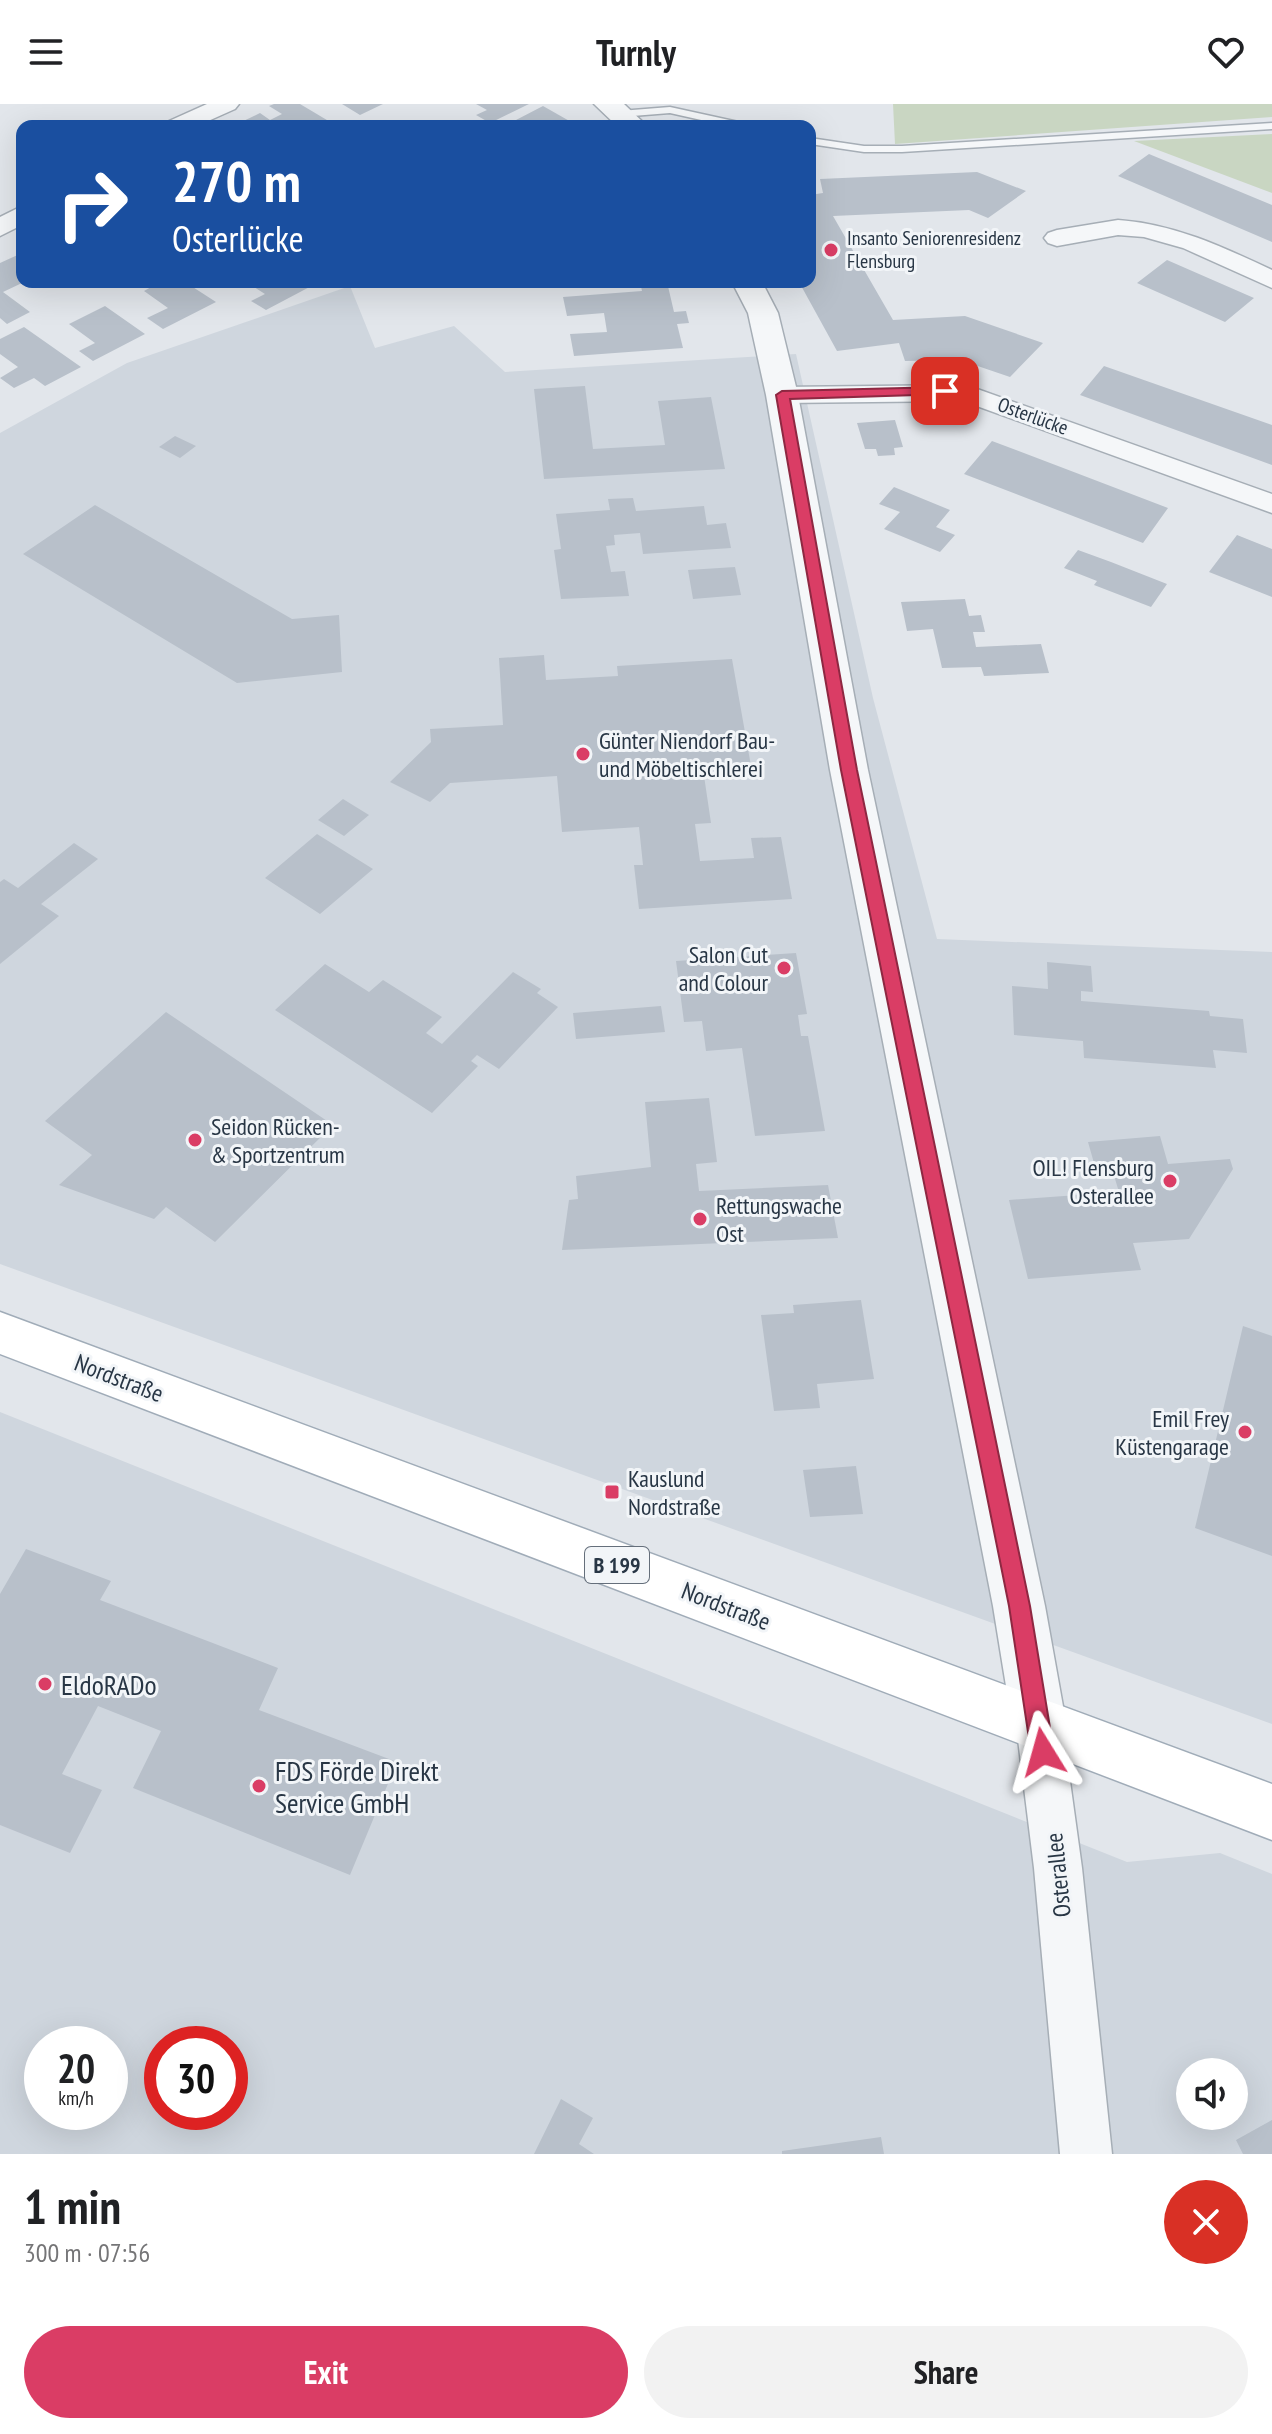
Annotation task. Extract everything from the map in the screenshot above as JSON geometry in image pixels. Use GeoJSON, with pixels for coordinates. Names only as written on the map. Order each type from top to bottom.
{"type":"FeatureCollection","features":[{"type":"Feature","properties":{"kind":"main road","name":"Nordstraße"},"geometry":{"type":"LineString","coordinates":[[0,1333],[1272,1812]]}},
{"type":"Feature","properties":{"kind":"street"},"geometry":{"type":"LineString","coordinates":[[191,120],[227,104]]}},
{"type":"Feature","properties":{"kind":"street"},"geometry":{"type":"LineString","coordinates":[[1057,238],[1083,229],[1122,225],[1164,231],[1272,280]]}},
{"type":"Feature","properties":{"kind":"street","name":"Osterallee"},"geometry":{"type":"LineString","coordinates":[[750,288],[763,313],[782,395],[849,770],[1019,1606],[1039,1723],[1058,1868],[1086,2154]]}},
{"type":"Feature","properties":{"kind":"street","name":"Osterlücke"},"geometry":{"type":"LineString","coordinates":[[782,395],[966,393],[1272,504]]}},
{"type":"Feature","properties":{"kind":"lane"},"geometry":{"type":"LineString","coordinates":[[620,115],[670,110],[716,120]]}},
{"type":"Feature","properties":{"kind":"lane"},"geometry":{"type":"LineString","coordinates":[[816,142],[864,149],[902,149],[1272,126]]}},
{"type":"Feature","properties":{"kind":"shaded area"},"geometry":{"type":"Polygon","coordinates":[[[344,288],[351,288],[375,348],[454,326],[505,372],[796,354],[873,698],[937,939],[1272,952],[1272,1724],[0,1264],[0,433],[127,363],[344,288]]]}},
{"type":"Feature","properties":{"kind":"shaded area"},"geometry":{"type":"Polygon","coordinates":[[[0,1412],[1127,1862],[1220,1853],[1272,1874],[1272,2154],[0,2154],[0,1412]]]}},
{"type":"Feature","properties":{"kind":"green space"},"geometry":{"type":"Polygon","coordinates":[[[893,104],[1272,104],[1272,117],[895,144],[893,104]]]}},
{"type":"Feature","properties":{"kind":"green space"},"geometry":{"type":"Polygon","coordinates":[[[1272,134],[1272,193],[1134,141],[1272,134]]]}},
{"type":"Feature","properties":{"kind":"building"},"geometry":{"type":"Polygon","coordinates":[[[300,104],[327,120],[270,120],[282,114],[269,106],[300,104]]]}},
{"type":"Feature","properties":{"kind":"building"},"geometry":{"type":"Polygon","coordinates":[[[342,104],[383,104],[360,115],[342,104]]]}},
{"type":"Feature","properties":{"kind":"building"},"geometry":{"type":"Polygon","coordinates":[[[476,104],[529,104],[496,120],[485,120],[476,115],[487,110],[476,104]]]}},
{"type":"Feature","properties":{"kind":"building"},"geometry":{"type":"Polygon","coordinates":[[[543,106],[568,120],[516,120],[543,106]]]}},
{"type":"Feature","properties":{"kind":"building"},"geometry":{"type":"Polygon","coordinates":[[[260,113],[270,120],[245,120],[260,113]]]}},
{"type":"Feature","properties":{"kind":"building"},"geometry":{"type":"Polygon","coordinates":[[[1149,154],[1272,205],[1272,242],[1118,176],[1149,154]]]}},
{"type":"Feature","properties":{"kind":"building","name":"Insanto Seniorenresidenz Flensburg"},"geometry":{"type":"Polygon","coordinates":[[[977,172],[1026,191],[988,218],[969,210],[833,216],[893,320],[965,316],[1043,343],[1010,377],[960,360],[905,361],[899,343],[837,351],[802,288],[816,288],[816,194],[823,193],[820,179],[977,172]]]}},
{"type":"Feature","properties":{"kind":"building"},"geometry":{"type":"Polygon","coordinates":[[[16,256],[16,286],[3,292],[30,312],[7,324],[0,318],[0,263],[16,256]]]}},
{"type":"Feature","properties":{"kind":"building"},"geometry":{"type":"Polygon","coordinates":[[[1167,260],[1254,298],[1225,322],[1137,283],[1167,260]]]}},
{"type":"Feature","properties":{"kind":"building"},"geometry":{"type":"Polygon","coordinates":[[[149,288],[194,288],[216,302],[163,329],[147,318],[168,308],[144,291],[149,288]]]}},
{"type":"Feature","properties":{"kind":"building"},"geometry":{"type":"Polygon","coordinates":[[[256,288],[308,288],[266,310],[251,301],[265,294],[256,288]]]}},
{"type":"Feature","properties":{"kind":"building"},"geometry":{"type":"Polygon","coordinates":[[[641,288],[668,288],[674,312],[686,311],[689,323],[677,324],[683,348],[574,356],[570,334],[607,332],[604,313],[567,316],[563,297],[642,291],[641,288]]]}},
{"type":"Feature","properties":{"kind":"building"},"geometry":{"type":"Polygon","coordinates":[[[105,306],[145,334],[93,361],[79,351],[95,343],[69,324],[105,306]]]}},
{"type":"Feature","properties":{"kind":"building"},"geometry":{"type":"Polygon","coordinates":[[[24,327],[81,367],[45,386],[34,378],[14,388],[0,378],[18,367],[0,354],[0,339],[24,327]]]}},
{"type":"Feature","properties":{"kind":"building"},"geometry":{"type":"Polygon","coordinates":[[[1104,366],[1272,425],[1272,465],[1080,395],[1104,366]]]}},
{"type":"Feature","properties":{"kind":"building"},"geometry":{"type":"Polygon","coordinates":[[[585,386],[593,449],[665,445],[658,401],[711,397],[725,469],[544,479],[534,389],[585,386]]]}},
{"type":"Feature","properties":{"kind":"building"},"geometry":{"type":"Polygon","coordinates":[[[895,420],[903,447],[894,448],[895,455],[878,456],[876,449],[865,449],[857,423],[895,420]]]}},
{"type":"Feature","properties":{"kind":"building"},"geometry":{"type":"Polygon","coordinates":[[[175,436],[196,446],[180,458],[159,447],[175,436]]]}},
{"type":"Feature","properties":{"kind":"building"},"geometry":{"type":"Polygon","coordinates":[[[992,441],[1168,508],[1143,543],[964,474],[992,441]]]}},
{"type":"Feature","properties":{"kind":"building"},"geometry":{"type":"Polygon","coordinates":[[[894,487],[950,510],[936,527],[955,535],[940,552],[884,529],[900,512],[879,504],[894,487]]]}},
{"type":"Feature","properties":{"kind":"building"},"geometry":{"type":"Polygon","coordinates":[[[633,498],[636,511],[704,506],[707,525],[726,523],[731,548],[643,554],[640,533],[614,535],[615,545],[606,546],[611,572],[625,571],[629,596],[561,599],[554,550],[561,549],[556,514],[610,510],[608,499],[633,498]]]}},
{"type":"Feature","properties":{"kind":"building"},"geometry":{"type":"Polygon","coordinates":[[[95,505],[292,619],[339,615],[342,672],[237,683],[23,554],[95,505]]]}},
{"type":"Feature","properties":{"kind":"building"},"geometry":{"type":"Polygon","coordinates":[[[1237,535],[1272,549],[1272,597],[1209,572],[1237,535]]]}},
{"type":"Feature","properties":{"kind":"building"},"geometry":{"type":"Polygon","coordinates":[[[1078,550],[1167,584],[1151,607],[1094,585],[1097,581],[1064,568],[1078,550]]]}},
{"type":"Feature","properties":{"kind":"building"},"geometry":{"type":"Polygon","coordinates":[[[735,567],[741,595],[693,599],[688,570],[735,567]]]}},
{"type":"Feature","properties":{"kind":"building"},"geometry":{"type":"Polygon","coordinates":[[[965,599],[969,616],[981,615],[985,632],[973,632],[976,647],[1041,644],[1049,673],[984,676],[981,667],[942,668],[933,629],[907,631],[901,602],[965,599]]]}},
{"type":"Feature","properties":{"kind":"building","name":"Günter Niendorf Bau- und Möbeltischlerei"},"geometry":{"type":"Polygon","coordinates":[[[544,655],[546,680],[618,676],[617,666],[732,659],[751,766],[703,769],[711,823],[695,824],[700,861],[754,858],[751,838],[781,837],[792,899],[639,909],[634,865],[643,865],[639,827],[562,832],[557,776],[450,783],[430,802],[390,782],[431,742],[430,729],[503,725],[499,658],[544,655]]]}},
{"type":"Feature","properties":{"kind":"building"},"geometry":{"type":"Polygon","coordinates":[[[343,799],[369,815],[344,836],[318,820],[343,799]]]}},
{"type":"Feature","properties":{"kind":"building"},"geometry":{"type":"Polygon","coordinates":[[[317,834],[373,869],[320,914],[265,878],[317,834]]]}},
{"type":"Feature","properties":{"kind":"building"},"geometry":{"type":"Polygon","coordinates":[[[74,843],[98,859],[41,904],[59,916],[0,964],[0,882],[4,879],[18,888],[74,843]]]}},
{"type":"Feature","properties":{"kind":"building"},"geometry":{"type":"Polygon","coordinates":[[[796,953],[807,1014],[798,1015],[801,1036],[808,1036],[825,1131],[755,1136],[742,1048],[706,1051],[702,1021],[684,1022],[676,961],[796,953]]]}},
{"type":"Feature","properties":{"kind":"building"},"geometry":{"type":"Polygon","coordinates":[[[1047,962],[1091,966],[1093,992],[1081,991],[1081,1001],[1209,1011],[1210,1016],[1243,1019],[1247,1053],[1213,1050],[1216,1068],[1084,1058],[1083,1041],[1014,1035],[1012,986],[1048,989],[1047,962]]]}},
{"type":"Feature","properties":{"kind":"building"},"geometry":{"type":"Polygon","coordinates":[[[325,964],[369,992],[383,980],[442,1017],[426,1033],[442,1044],[513,972],[541,989],[537,993],[558,1007],[499,1069],[477,1055],[471,1061],[478,1066],[432,1113],[275,1010],[325,964]]]}},
{"type":"Feature","properties":{"kind":"building"},"geometry":{"type":"Polygon","coordinates":[[[661,1006],[665,1032],[576,1039],[573,1013],[661,1006]]]}},
{"type":"Feature","properties":{"kind":"building","name":"Seidon Rücken- & Sportzentrum"},"geometry":{"type":"Polygon","coordinates":[[[166,1012],[333,1125],[215,1242],[166,1207],[154,1219],[59,1185],[92,1155],[45,1121],[166,1012]]]}},
{"type":"Feature","properties":{"kind":"building","name":"Rettungswache Ost"},"geometry":{"type":"Polygon","coordinates":[[[709,1098],[717,1162],[696,1164],[699,1191],[828,1185],[838,1238],[562,1250],[569,1200],[578,1199],[576,1176],[651,1167],[645,1102],[709,1098]]]}},
{"type":"Feature","properties":{"kind":"building"},"geometry":{"type":"Polygon","coordinates":[[[1160,1136],[1168,1164],[1230,1159],[1233,1169],[1189,1239],[1133,1243],[1141,1270],[1028,1279],[1009,1200],[1119,1192],[1112,1169],[1096,1170],[1088,1142],[1160,1136]]]}},
{"type":"Feature","properties":{"kind":"building"},"geometry":{"type":"Polygon","coordinates":[[[861,1300],[874,1379],[817,1384],[820,1408],[774,1411],[761,1315],[794,1313],[793,1305],[861,1300]]]}},
{"type":"Feature","properties":{"kind":"building","name":"Emil Frey Küstengarage"},"geometry":{"type":"Polygon","coordinates":[[[1243,1326],[1272,1336],[1272,1556],[1195,1528],[1243,1326]]]}},
{"type":"Feature","properties":{"kind":"building"},"geometry":{"type":"Polygon","coordinates":[[[856,1466],[863,1514],[810,1517],[803,1470],[856,1466]]]}},
{"type":"Feature","properties":{"kind":"building"},"geometry":{"type":"Polygon","coordinates":[[[26,1549],[111,1581],[100,1600],[278,1668],[259,1710],[397,1762],[350,1875],[133,1788],[161,1731],[98,1706],[62,1774],[102,1790],[70,1853],[0,1825],[0,1594],[26,1549]]]}},
{"type":"Feature","properties":{"kind":"building"},"geometry":{"type":"Polygon","coordinates":[[[561,2099],[593,2118],[579,2144],[594,2154],[534,2154],[561,2099]]]}},
{"type":"Feature","properties":{"kind":"building"},"geometry":{"type":"Polygon","coordinates":[[[1272,2120],[1272,2154],[1243,2154],[1236,2140],[1272,2120]]]}},
{"type":"Feature","properties":{"kind":"building"},"geometry":{"type":"Polygon","coordinates":[[[881,2137],[884,2154],[782,2154],[782,2151],[881,2137]]]}},
{"type":"Feature","properties":{"kind":"place","name":"Insanto Seniorenresidenz Flensburg"},"geometry":{"type":"Point","coordinates":[831,250]}},
{"type":"Feature","properties":{"kind":"place","name":"Günter Niendorf Bau- und Möbeltischlerei"},"geometry":{"type":"Point","coordinates":[583,754]}},
{"type":"Feature","properties":{"kind":"place","name":"Salon Cut and Colour"},"geometry":{"type":"Point","coordinates":[784,968]}},
{"type":"Feature","properties":{"kind":"place","name":"Seidon Rücken- & Sportzentrum"},"geometry":{"type":"Point","coordinates":[195,1140]}},
{"type":"Feature","properties":{"kind":"place","name":"OIL! Flensburg Osterallee"},"geometry":{"type":"Point","coordinates":[1170,1181]}},
{"type":"Feature","properties":{"kind":"place","name":"Rettungswache Ost"},"geometry":{"type":"Point","coordinates":[700,1219]}},
{"type":"Feature","properties":{"kind":"place","name":"Emil Frey Küstengarage"},"geometry":{"type":"Point","coordinates":[1245,1432]}},
{"type":"Feature","properties":{"kind":"place","name":"Kauslund Nordstraße"},"geometry":{"type":"Point","coordinates":[612,1492]}},
{"type":"Feature","properties":{"kind":"place","name":"EldoRADo"},"geometry":{"type":"Point","coordinates":[45,1684]}},
{"type":"Feature","properties":{"kind":"place","name":"FDS Förde Direkt Service GmbH"},"geometry":{"type":"Point","coordinates":[259,1786]}},
{"type":"Feature","properties":{"kind":"route"},"geometry":{"type":"LineString","coordinates":[[945,391],[782,395],[849,770],[1019,1606],[1043,1752]]}}]}
